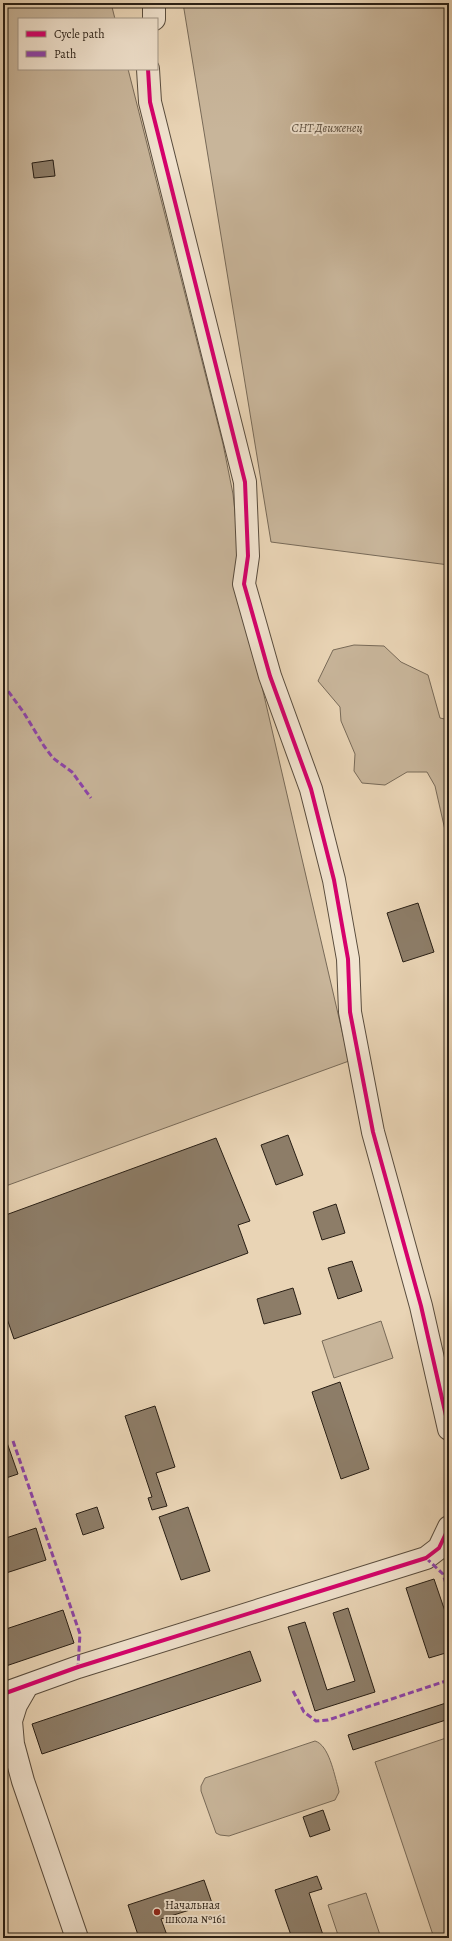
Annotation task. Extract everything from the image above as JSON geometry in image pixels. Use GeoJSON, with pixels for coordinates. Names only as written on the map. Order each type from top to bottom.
{"type":"FeatureCollection","features":[{"type":"Feature","properties":{"kind":"street"},"geometry":{"type":"LineString","coordinates":[[154,3],[154,18]]}},
{"type":"Feature","properties":{"kind":"street"},"geometry":{"type":"LineString","coordinates":[[148,70],[150,102],[245,482],[248,556],[244,584],[270,676],[311,789],[334,880],[348,959],[350,1012],[373,1132],[421,1306],[449,1428]]}},
{"type":"Feature","properties":{"kind":"street"},"geometry":{"type":"LineString","coordinates":[[3,1694],[78,1667],[426,1558],[439,1548],[449,1526]]}},
{"type":"Feature","properties":{"kind":"street"},"geometry":{"type":"LineString","coordinates":[[27,1686],[16,1705],[11,1721],[13,1744],[23,1781],[77,1938]]}},
{"type":"Feature","properties":{"kind":"street"},"geometry":{"type":"LineString","coordinates":[[3,1754],[23,1781]]}},
{"type":"Feature","properties":{"kind":"green space"},"geometry":{"type":"Polygon","coordinates":[[[3,3],[111,3],[115,18],[18,18],[18,70],[128,70],[223,444],[233,494],[238,540],[239,588],[349,1061],[3,1187],[3,3]]]}},
{"type":"Feature","properties":{"kind":"green space","name":"СНТ Движенец"},"geometry":{"type":"Polygon","coordinates":[[[183,3],[449,3],[449,565],[271,542],[183,3]]]}},
{"type":"Feature","properties":{"kind":"green space"},"geometry":{"type":"Polygon","coordinates":[[[354,645],[384,646],[401,662],[428,675],[440,718],[449,720],[449,838],[445,830],[435,786],[427,772],[407,772],[385,785],[362,783],[354,771],[355,754],[341,721],[340,707],[318,681],[333,650],[354,645]]]}},
{"type":"Feature","properties":{"kind":"green space"},"geometry":{"type":"Polygon","coordinates":[[[381,1321],[393,1358],[334,1378],[322,1341],[381,1321]]]}},
{"type":"Feature","properties":{"kind":"green space"},"geometry":{"type":"Polygon","coordinates":[[[449,1737],[449,1938],[434,1938],[375,1762],[449,1737]]]}},
{"type":"Feature","properties":{"kind":"green space"},"geometry":{"type":"Polygon","coordinates":[[[315,1741],[324,1748],[335,1775],[339,1792],[335,1800],[229,1836],[216,1833],[201,1791],[201,1786],[205,1778],[315,1741]]]}},
{"type":"Feature","properties":{"kind":"green space"},"geometry":{"type":"Polygon","coordinates":[[[366,1893],[381,1938],[339,1938],[328,1905],[366,1893]]]}},
{"type":"Feature","properties":{"kind":"building"},"geometry":{"type":"Polygon","coordinates":[[[53,160],[55,176],[34,178],[32,163],[53,160]]]}},
{"type":"Feature","properties":{"kind":"building"},"geometry":{"type":"Polygon","coordinates":[[[418,903],[434,952],[403,962],[387,913],[418,903]]]}},
{"type":"Feature","properties":{"kind":"building"},"geometry":{"type":"Polygon","coordinates":[[[288,1135],[303,1175],[276,1185],[261,1145],[288,1135]]]}},
{"type":"Feature","properties":{"kind":"building"},"geometry":{"type":"Polygon","coordinates":[[[216,1138],[250,1221],[238,1225],[248,1253],[14,1339],[3,1307],[3,1216],[216,1138]]]}},
{"type":"Feature","properties":{"kind":"building"},"geometry":{"type":"Polygon","coordinates":[[[336,1204],[345,1233],[322,1240],[313,1212],[336,1204]]]}},
{"type":"Feature","properties":{"kind":"building"},"geometry":{"type":"Polygon","coordinates":[[[352,1261],[362,1291],[338,1299],[328,1268],[352,1261]]]}},
{"type":"Feature","properties":{"kind":"building"},"geometry":{"type":"Polygon","coordinates":[[[293,1288],[301,1314],[264,1324],[257,1299],[293,1288]]]}},
{"type":"Feature","properties":{"kind":"building"},"geometry":{"type":"Polygon","coordinates":[[[340,1382],[369,1469],[341,1479],[312,1392],[340,1382]]]}},
{"type":"Feature","properties":{"kind":"building"},"geometry":{"type":"Polygon","coordinates":[[[155,1406],[175,1467],[156,1473],[167,1506],[152,1510],[148,1498],[152,1497],[125,1416],[155,1406]]]}},
{"type":"Feature","properties":{"kind":"building"},"geometry":{"type":"Polygon","coordinates":[[[3,1437],[5,1437],[18,1474],[3,1479],[3,1437]]]}},
{"type":"Feature","properties":{"kind":"building"},"geometry":{"type":"Polygon","coordinates":[[[97,1507],[104,1528],[83,1535],[76,1514],[97,1507]]]}},
{"type":"Feature","properties":{"kind":"building"},"geometry":{"type":"Polygon","coordinates":[[[188,1507],[210,1571],[181,1580],[159,1517],[188,1507]]]}},
{"type":"Feature","properties":{"kind":"building"},"geometry":{"type":"Polygon","coordinates":[[[36,1528],[46,1560],[3,1574],[3,1539],[36,1528]]]}},
{"type":"Feature","properties":{"kind":"building"},"geometry":{"type":"Polygon","coordinates":[[[434,1579],[449,1623],[449,1652],[429,1658],[406,1588],[434,1579]]]}},
{"type":"Feature","properties":{"kind":"building"},"geometry":{"type":"Polygon","coordinates":[[[348,1608],[375,1692],[315,1711],[288,1627],[305,1622],[327,1690],[355,1681],[333,1613],[348,1608]]]}},
{"type":"Feature","properties":{"kind":"building"},"geometry":{"type":"Polygon","coordinates":[[[63,1610],[74,1643],[3,1667],[3,1630],[63,1610]]]}},
{"type":"Feature","properties":{"kind":"building"},"geometry":{"type":"Polygon","coordinates":[[[250,1651],[261,1681],[42,1754],[32,1724],[250,1651]]]}},
{"type":"Feature","properties":{"kind":"building"},"geometry":{"type":"Polygon","coordinates":[[[449,1702],[449,1719],[353,1750],[348,1735],[449,1702]]]}},
{"type":"Feature","properties":{"kind":"building"},"geometry":{"type":"Polygon","coordinates":[[[323,1810],[330,1830],[310,1837],[303,1817],[323,1810]]]}},
{"type":"Feature","properties":{"kind":"building"},"geometry":{"type":"Polygon","coordinates":[[[317,1876],[322,1889],[309,1893],[324,1938],[292,1938],[275,1890],[317,1876]]]}},
{"type":"Feature","properties":{"kind":"building","name":"Начальная школа №161"},"geometry":{"type":"Polygon","coordinates":[[[204,1880],[212,1903],[161,1919],[168,1938],[139,1938],[128,1905],[204,1880]]]}},
{"type":"Feature","properties":{"kind":"marked path"},"geometry":{"type":"LineString","coordinates":[[3,684],[53,758],[72,772],[91,798]]}},
{"type":"Feature","properties":{"kind":"marked path"},"geometry":{"type":"LineString","coordinates":[[13,1441],[80,1634],[78,1667]]}},
{"type":"Feature","properties":{"kind":"marked path"},"geometry":{"type":"LineString","coordinates":[[426,1558],[443,1574],[449,1593]]}},
{"type":"Feature","properties":{"kind":"marked path"},"geometry":{"type":"LineString","coordinates":[[293,1691],[304,1712],[316,1721],[328,1720],[449,1680]]}},
{"type":"Feature","properties":{"kind":"cycle path"},"geometry":{"type":"LineString","coordinates":[[148,70],[150,102],[245,482],[248,556],[244,584],[270,676],[311,789],[334,880],[348,959],[350,1012],[373,1132],[421,1306],[449,1429]]}},
{"type":"Feature","properties":{"kind":"cycle path"},"geometry":{"type":"LineString","coordinates":[[3,1694],[78,1667],[426,1558],[439,1548],[449,1527]]}},
{"type":"Feature","properties":{"kind":"place","name":"Начальная школа №161"},"geometry":{"type":"Point","coordinates":[157,1912]}}]}
